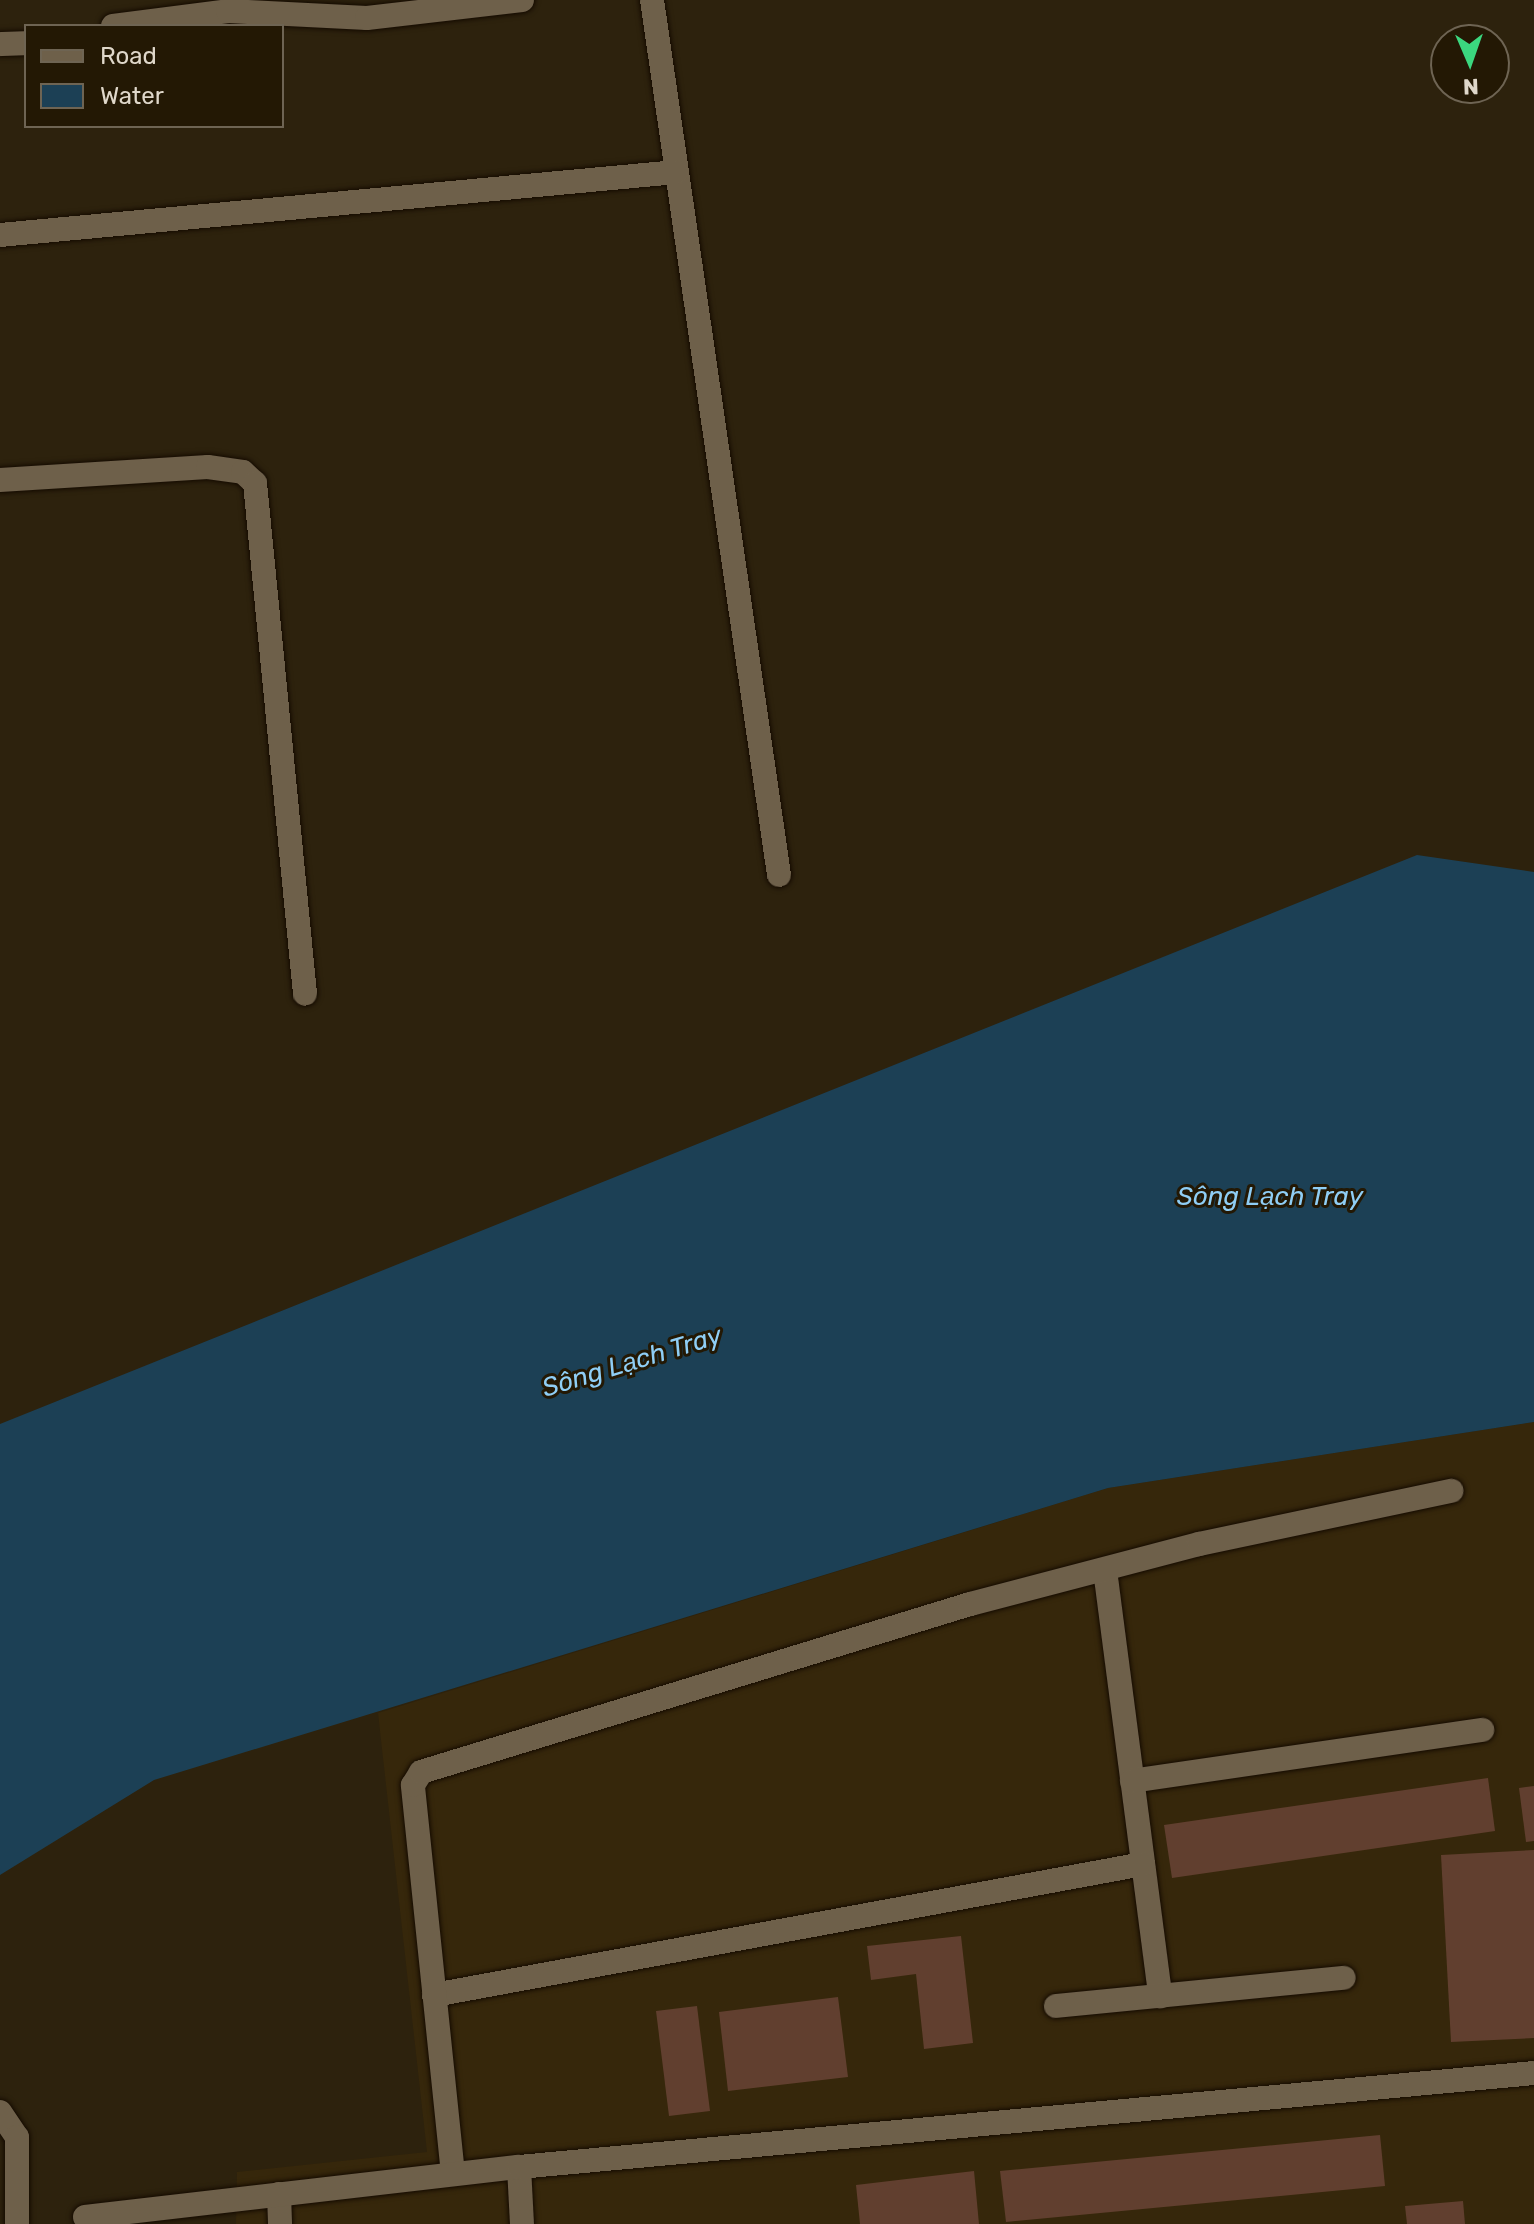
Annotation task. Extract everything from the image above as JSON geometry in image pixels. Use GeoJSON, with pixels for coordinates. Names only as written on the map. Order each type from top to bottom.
{"type":"FeatureCollection","features":[{"type":"Feature","properties":{"kind":"street"},"geometry":{"type":"LineString","coordinates":[[128,24],[228,11],[367,18],[522,0]]}},
{"type":"Feature","properties":{"kind":"street"},"geometry":{"type":"LineString","coordinates":[[652,0],[779,875]]}},
{"type":"Feature","properties":{"kind":"street"},"geometry":{"type":"LineString","coordinates":[[0,44],[24,43]]}},
{"type":"Feature","properties":{"kind":"street"},"geometry":{"type":"LineString","coordinates":[[0,235],[676,172]]}},
{"type":"Feature","properties":{"kind":"street"},"geometry":{"type":"LineString","coordinates":[[0,480],[208,467],[243,472],[255,483],[305,994]]}},
{"type":"Feature","properties":{"kind":"street"},"geometry":{"type":"LineString","coordinates":[[453,2174],[413,1785],[421,1772],[955,1608],[1105,1570],[1451,1491]]}},
{"type":"Feature","properties":{"kind":"street"},"geometry":{"type":"LineString","coordinates":[[1105,1570],[1160,1996]]}},
{"type":"Feature","properties":{"kind":"street"},"geometry":{"type":"LineString","coordinates":[[1132,1781],[1482,1730]]}},
{"type":"Feature","properties":{"kind":"street"},"geometry":{"type":"LineString","coordinates":[[434,1995],[1143,1864]]}},
{"type":"Feature","properties":{"kind":"street"},"geometry":{"type":"LineString","coordinates":[[1056,2006],[1344,1978]]}},
{"type":"Feature","properties":{"kind":"street"},"geometry":{"type":"LineString","coordinates":[[85,2217],[519,2167],[1534,2073]]}},
{"type":"Feature","properties":{"kind":"street"},"geometry":{"type":"LineString","coordinates":[[0,2112],[17,2137],[17,2224]]}},
{"type":"Feature","properties":{"kind":"street"},"geometry":{"type":"LineString","coordinates":[[519,2167],[522,2224]]}},
{"type":"Feature","properties":{"kind":"street"},"geometry":{"type":"LineString","coordinates":[[279,2194],[280,2224]]}},
{"type":"Feature","properties":{"kind":"shaded area"},"geometry":{"type":"Polygon","coordinates":[[[1534,1422],[1534,2224],[236,2224],[237,2172],[427,2152],[378,1713],[1108,1488],[1534,1422]]]}},
{"type":"Feature","properties":{"kind":"water","name":"Sông Lạch Tray"},"geometry":{"type":"Polygon","coordinates":[[[1417,855],[1534,872],[1534,1422],[1108,1488],[154,1780],[0,1875],[0,1424],[1417,855]]]}},
{"type":"Feature","properties":{"kind":"building"},"geometry":{"type":"Polygon","coordinates":[[[1488,1778],[1495,1831],[1172,1878],[1164,1825],[1488,1778]]]}},
{"type":"Feature","properties":{"kind":"building"},"geometry":{"type":"Polygon","coordinates":[[[1534,1786],[1534,1841],[1526,1842],[1519,1788],[1534,1786]]]}},
{"type":"Feature","properties":{"kind":"building"},"geometry":{"type":"Polygon","coordinates":[[[1534,1850],[1534,2038],[1451,2042],[1441,1855],[1534,1850]]]}},
{"type":"Feature","properties":{"kind":"building"},"geometry":{"type":"Polygon","coordinates":[[[961,1936],[973,2043],[924,2049],[916,1974],[871,1980],[867,1946],[961,1936]]]}},
{"type":"Feature","properties":{"kind":"building"},"geometry":{"type":"Polygon","coordinates":[[[838,1997],[848,2077],[728,2091],[719,2012],[838,1997]]]}},
{"type":"Feature","properties":{"kind":"building"},"geometry":{"type":"Polygon","coordinates":[[[697,2006],[710,2111],[669,2116],[656,2011],[697,2006]]]}},
{"type":"Feature","properties":{"kind":"building"},"geometry":{"type":"Polygon","coordinates":[[[1380,2135],[1385,2186],[1006,2222],[1000,2171],[1380,2135]]]}},
{"type":"Feature","properties":{"kind":"building"},"geometry":{"type":"Polygon","coordinates":[[[974,2171],[979,2224],[860,2224],[856,2185],[974,2171]]]}},
{"type":"Feature","properties":{"kind":"building"},"geometry":{"type":"Polygon","coordinates":[[[1463,2201],[1465,2224],[1407,2224],[1405,2206],[1463,2201]]]}}]}
